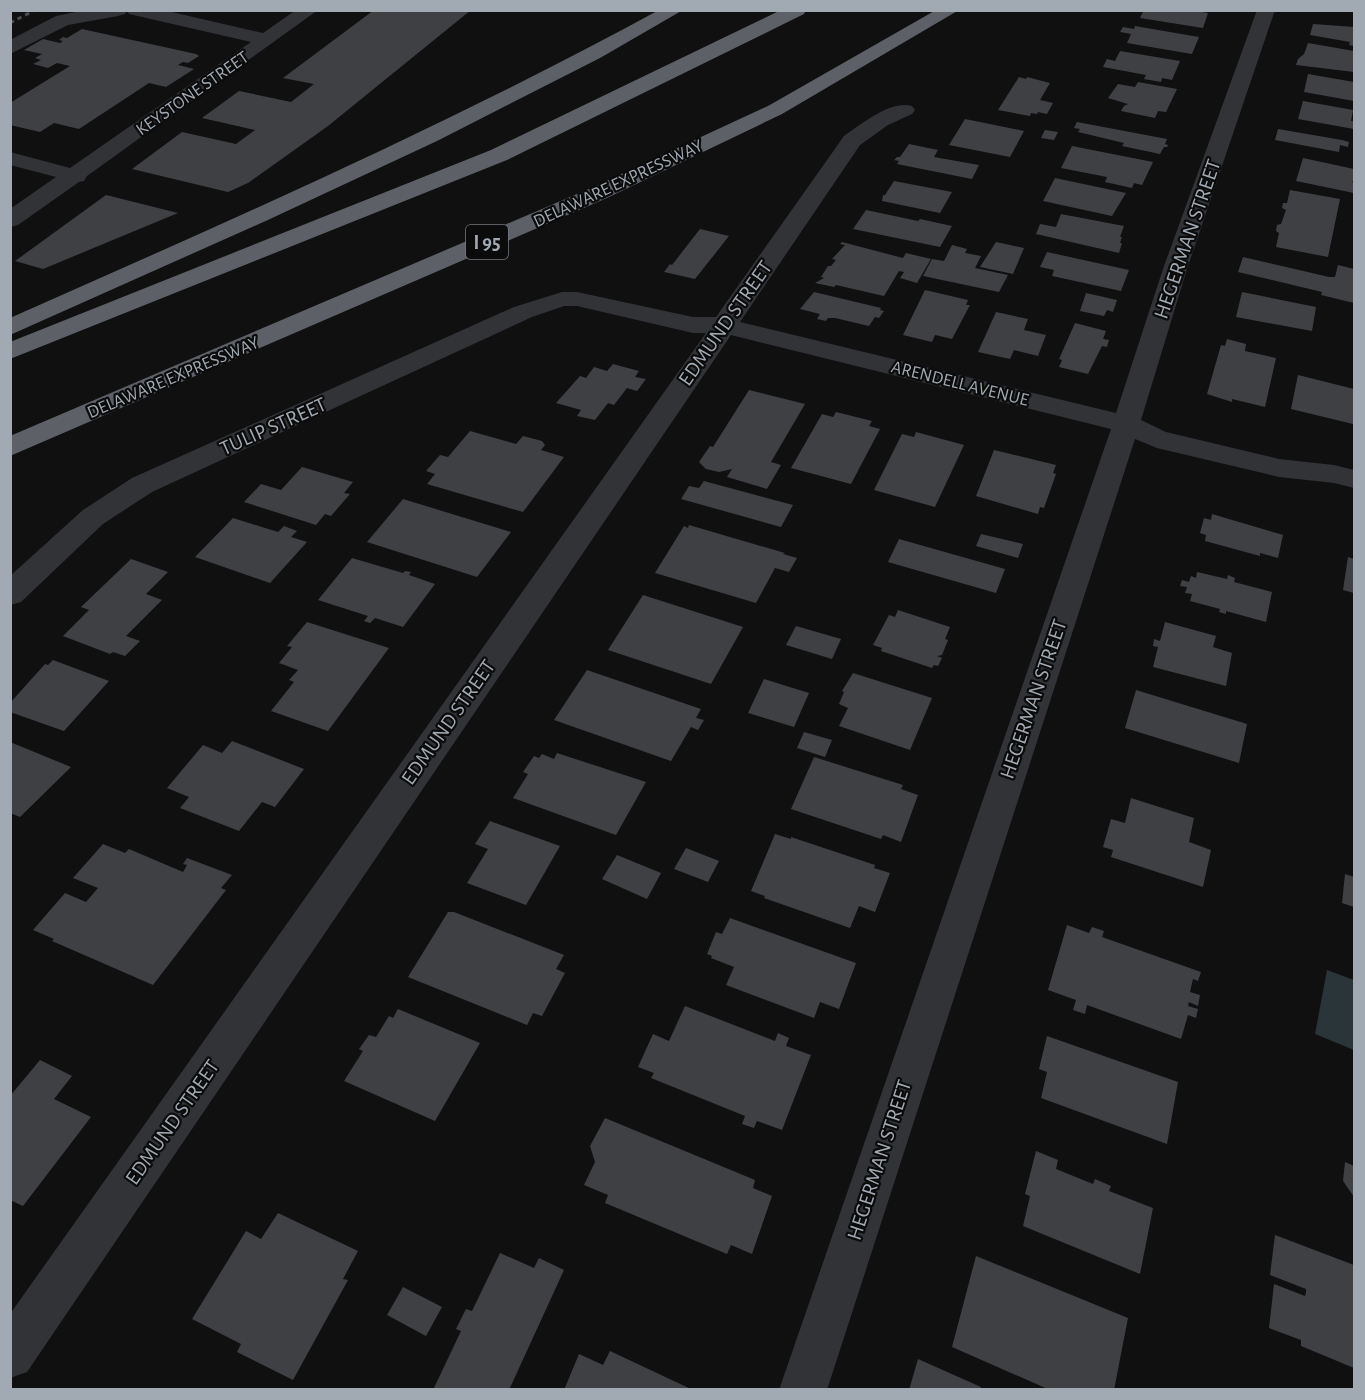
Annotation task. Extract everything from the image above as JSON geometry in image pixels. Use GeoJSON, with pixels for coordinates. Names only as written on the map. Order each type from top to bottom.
{"type":"FeatureCollection","features":[{"type":"Feature","properties":{"kind":"highway"},"geometry":{"type":"LineString","coordinates":[[10,328],[387,156],[561,70],[674,10]]}},
{"type":"Feature","properties":{"kind":"highway"},"geometry":{"type":"LineString","coordinates":[[10,351],[499,155],[797,10]]}},
{"type":"Feature","properties":{"kind":"highway","name":"DELAWARE EXPRESSWAY"},"geometry":{"type":"LineString","coordinates":[[10,447],[598,193],[775,110],[950,10]]}},
{"type":"Feature","properties":{"kind":"street"},"geometry":{"type":"LineString","coordinates":[[10,48],[63,20],[118,10]]}},
{"type":"Feature","properties":{"kind":"street"},"geometry":{"type":"LineString","coordinates":[[136,10],[267,40]]}},
{"type":"Feature","properties":{"kind":"street","name":"KEYSTONE STREET"},"geometry":{"type":"LineString","coordinates":[[10,220],[76,176],[309,10]]}},
{"type":"Feature","properties":{"kind":"street","name":"HEGERMAN STREET"},"geometry":{"type":"LineString","coordinates":[[803,1389],[1126,424],[1175,269],[1266,10]]}},
{"type":"Feature","properties":{"kind":"street","name":"EDMUND STREET"},"geometry":{"type":"LineString","coordinates":[[10,1355],[852,141],[881,121],[905,110]]}},
{"type":"Feature","properties":{"kind":"street"},"geometry":{"type":"LineString","coordinates":[[10,158],[76,176]]}},
{"type":"Feature","properties":{"kind":"street","name":"ARENDELL AVENUE"},"geometry":{"type":"LineString","coordinates":[[562,299],[577,299],[693,325],[723,325],[1126,424],[1168,442],[1279,468],[1334,474],[1354,479]]}},
{"type":"Feature","properties":{"kind":"street","name":"TULIP STREET"},"geometry":{"type":"LineString","coordinates":[[10,594],[93,517],[142,485],[523,312],[562,299]]}},
{"type":"Feature","properties":{"kind":"shaded area"},"geometry":{"type":"Polygon","coordinates":[[[1327,970],[1354,980],[1354,1050],[1315,1034],[1327,970]]]}},
{"type":"Feature","properties":{"kind":"building"},"geometry":{"type":"Polygon","coordinates":[[[374,10],[471,10],[328,126],[248,183],[228,192],[132,169],[182,132],[236,144],[255,130],[202,118],[239,91],[291,102],[314,84],[283,78],[374,10]]]}},
{"type":"Feature","properties":{"kind":"building"},"geometry":{"type":"Polygon","coordinates":[[[1144,10],[1190,10],[1208,13],[1203,28],[1140,18],[1144,10]]]}},
{"type":"Feature","properties":{"kind":"building"},"geometry":{"type":"Polygon","coordinates":[[[1313,24],[1354,27],[1354,46],[1349,45],[1350,42],[1310,35],[1313,24]]]}},
{"type":"Feature","properties":{"kind":"building"},"geometry":{"type":"Polygon","coordinates":[[[1135,26],[1199,37],[1192,54],[1127,43],[1131,34],[1120,32],[1123,27],[1134,29],[1135,26]]]}},
{"type":"Feature","properties":{"kind":"building"},"geometry":{"type":"Polygon","coordinates":[[[82,29],[199,56],[188,63],[183,62],[178,65],[194,69],[166,87],[149,83],[79,129],[54,123],[40,132],[10,125],[10,103],[70,66],[57,63],[48,68],[33,64],[41,60],[35,58],[42,54],[24,50],[43,39],[60,43],[63,41],[59,40],[63,37],[67,38],[82,29]]]}},
{"type":"Feature","properties":{"kind":"building"},"geometry":{"type":"Polygon","coordinates":[[[1308,43],[1354,51],[1354,72],[1296,65],[1308,43]]]}},
{"type":"Feature","properties":{"kind":"building"},"geometry":{"type":"Polygon","coordinates":[[[1120,51],[1180,61],[1172,80],[1162,78],[1161,82],[1144,79],[1146,75],[1103,67],[1107,59],[1115,61],[1120,51]]]}},
{"type":"Feature","properties":{"kind":"building"},"geometry":{"type":"Polygon","coordinates":[[[1308,74],[1354,82],[1354,101],[1304,92],[1308,74]]]}},
{"type":"Feature","properties":{"kind":"building"},"geometry":{"type":"Polygon","coordinates":[[[1019,77],[1050,83],[1040,100],[1053,103],[1047,114],[1038,112],[1037,114],[1031,113],[1030,116],[998,110],[1019,77]]]}},
{"type":"Feature","properties":{"kind":"building"},"geometry":{"type":"Polygon","coordinates":[[[1138,82],[1177,89],[1166,112],[1158,111],[1155,118],[1121,111],[1128,104],[1108,98],[1118,84],[1135,87],[1138,82]]]}},
{"type":"Feature","properties":{"kind":"building"},"geometry":{"type":"Polygon","coordinates":[[[1303,101],[1353,110],[1351,121],[1354,121],[1354,129],[1298,119],[1303,101]]]}},
{"type":"Feature","properties":{"kind":"building"},"geometry":{"type":"Polygon","coordinates":[[[965,119],[1024,131],[1010,157],[949,145],[965,119]]]}},
{"type":"Feature","properties":{"kind":"building"},"geometry":{"type":"Polygon","coordinates":[[[1077,122],[1167,139],[1165,144],[1168,145],[1160,154],[1122,146],[1124,143],[1078,132],[1080,129],[1074,128],[1077,122]]]}},
{"type":"Feature","properties":{"kind":"building"},"geometry":{"type":"Polygon","coordinates":[[[1278,129],[1342,140],[1349,142],[1348,147],[1340,145],[1339,152],[1275,140],[1278,129]]]}},
{"type":"Feature","properties":{"kind":"building"},"geometry":{"type":"Polygon","coordinates":[[[1045,130],[1058,132],[1054,140],[1041,138],[1045,130]]]}},
{"type":"Feature","properties":{"kind":"building"},"geometry":{"type":"Polygon","coordinates":[[[909,144],[938,150],[934,157],[979,165],[972,179],[897,164],[899,161],[894,160],[900,157],[909,144]]]}},
{"type":"Feature","properties":{"kind":"building"},"geometry":{"type":"Polygon","coordinates":[[[1072,146],[1153,162],[1142,185],[1134,183],[1132,188],[1105,182],[1107,177],[1061,168],[1072,146]]]}},
{"type":"Feature","properties":{"kind":"building"},"geometry":{"type":"Polygon","coordinates":[[[1303,158],[1354,169],[1352,182],[1354,193],[1296,181],[1303,158]]]}},
{"type":"Feature","properties":{"kind":"building"},"geometry":{"type":"Polygon","coordinates":[[[1055,178],[1126,193],[1112,216],[1043,201],[1055,178]]]}},
{"type":"Feature","properties":{"kind":"building"},"geometry":{"type":"Polygon","coordinates":[[[894,181],[952,192],[940,213],[882,201],[883,195],[894,181]]]}},
{"type":"Feature","properties":{"kind":"building"},"geometry":{"type":"Polygon","coordinates":[[[1290,190],[1340,199],[1328,257],[1276,247],[1279,233],[1276,231],[1277,225],[1281,224],[1286,210],[1282,208],[1283,203],[1287,203],[1290,190]]]}},
{"type":"Feature","properties":{"kind":"building"},"geometry":{"type":"Polygon","coordinates":[[[106,195],[178,213],[43,269],[15,261],[106,195]]]}},
{"type":"Feature","properties":{"kind":"building"},"geometry":{"type":"Polygon","coordinates":[[[866,210],[952,226],[940,247],[853,229],[866,210]]]}},
{"type":"Feature","properties":{"kind":"building"},"geometry":{"type":"Polygon","coordinates":[[[1061,214],[1124,226],[1120,237],[1122,237],[1120,243],[1122,243],[1119,253],[1036,234],[1040,224],[1056,227],[1061,214]]]}},
{"type":"Feature","properties":{"kind":"building"},"geometry":{"type":"Polygon","coordinates":[[[700,229],[729,236],[695,279],[664,272],[670,264],[672,265],[700,229]]]}},
{"type":"Feature","properties":{"kind":"building"},"geometry":{"type":"Polygon","coordinates":[[[842,242],[903,258],[906,253],[931,259],[917,283],[900,278],[904,272],[899,271],[884,296],[836,285],[834,287],[815,283],[824,278],[821,277],[828,266],[836,260],[832,259],[845,245],[840,244],[842,242]]]}},
{"type":"Feature","properties":{"kind":"building"},"geometry":{"type":"Polygon","coordinates":[[[996,242],[1024,248],[1013,274],[980,267],[996,242]]]}},
{"type":"Feature","properties":{"kind":"building"},"geometry":{"type":"Polygon","coordinates":[[[952,245],[967,249],[965,253],[981,256],[975,268],[1008,275],[999,292],[923,276],[932,259],[944,261],[952,245]]]}},
{"type":"Feature","properties":{"kind":"building"},"geometry":{"type":"Polygon","coordinates":[[[1047,252],[1129,270],[1121,291],[1052,276],[1054,270],[1040,267],[1047,252]]]}},
{"type":"Feature","properties":{"kind":"building"},"geometry":{"type":"Polygon","coordinates":[[[1243,257],[1329,277],[1335,277],[1338,265],[1354,269],[1354,303],[1321,295],[1322,292],[1238,272],[1243,257]]]}},
{"type":"Feature","properties":{"kind":"building"},"geometry":{"type":"Polygon","coordinates":[[[925,290],[968,300],[966,305],[970,305],[952,339],[935,335],[932,342],[903,335],[925,290]]]}},
{"type":"Feature","properties":{"kind":"building"},"geometry":{"type":"Polygon","coordinates":[[[814,292],[881,308],[880,310],[884,311],[879,318],[875,317],[869,326],[835,318],[828,318],[826,321],[817,319],[820,314],[800,309],[814,292]]]}},
{"type":"Feature","properties":{"kind":"building"},"geometry":{"type":"Polygon","coordinates":[[[1242,292],[1316,307],[1312,331],[1236,317],[1242,292]]]}},
{"type":"Feature","properties":{"kind":"building"},"geometry":{"type":"Polygon","coordinates":[[[1086,293],[1117,300],[1113,312],[1107,310],[1104,316],[1080,311],[1086,293]]]}},
{"type":"Feature","properties":{"kind":"building"},"geometry":{"type":"Polygon","coordinates":[[[996,312],[1028,319],[1024,330],[1046,335],[1038,356],[1014,350],[1010,359],[978,352],[996,312]]]}},
{"type":"Feature","properties":{"kind":"building"},"geometry":{"type":"Polygon","coordinates":[[[1075,323],[1106,331],[1103,339],[1109,340],[1107,347],[1102,346],[1088,374],[1059,367],[1062,360],[1059,359],[1075,323]]]}},
{"type":"Feature","properties":{"kind":"building"},"geometry":{"type":"Polygon","coordinates":[[[1227,339],[1246,344],[1245,351],[1276,358],[1265,407],[1232,399],[1232,402],[1207,394],[1221,345],[1225,346],[1227,339]]]}},
{"type":"Feature","properties":{"kind":"building"},"geometry":{"type":"Polygon","coordinates":[[[613,364],[639,371],[635,377],[646,379],[637,391],[627,388],[614,405],[608,403],[595,420],[577,416],[581,410],[556,403],[580,376],[586,378],[594,367],[607,371],[613,364]]]}},
{"type":"Feature","properties":{"kind":"building"},"geometry":{"type":"Polygon","coordinates":[[[1298,375],[1354,389],[1353,424],[1291,409],[1298,375]]]}},
{"type":"Feature","properties":{"kind":"building"},"geometry":{"type":"Polygon","coordinates":[[[749,390],[805,404],[771,462],[781,465],[767,489],[727,477],[732,469],[719,472],[706,469],[699,462],[710,446],[713,447],[749,390]]]}},
{"type":"Feature","properties":{"kind":"building"},"geometry":{"type":"Polygon","coordinates":[[[836,412],[872,421],[869,426],[880,429],[851,484],[791,468],[822,414],[833,417],[836,412]]]}},
{"type":"Feature","properties":{"kind":"building"},"geometry":{"type":"Polygon","coordinates":[[[470,431],[516,444],[523,436],[542,441],[545,445],[541,450],[564,457],[523,512],[427,484],[435,474],[426,471],[440,455],[448,457],[470,431]]]}},
{"type":"Feature","properties":{"kind":"building"},"geometry":{"type":"Polygon","coordinates":[[[916,432],[964,445],[935,507],[874,490],[902,434],[914,437],[916,432]]]}},
{"type":"Feature","properties":{"kind":"building"},"geometry":{"type":"Polygon","coordinates":[[[994,450],[1056,465],[1053,473],[1056,474],[1044,508],[1040,507],[1038,514],[976,496],[994,450]]]}},
{"type":"Feature","properties":{"kind":"building"},"geometry":{"type":"Polygon","coordinates":[[[302,467],[353,482],[344,493],[350,494],[331,516],[325,514],[316,525],[244,502],[261,484],[281,490],[302,467]]]}},
{"type":"Feature","properties":{"kind":"building"},"geometry":{"type":"Polygon","coordinates":[[[704,481],[793,505],[781,527],[681,499],[689,486],[699,488],[704,481]]]}},
{"type":"Feature","properties":{"kind":"building"},"geometry":{"type":"Polygon","coordinates":[[[403,499],[511,532],[477,577],[367,542],[403,499]]]}},
{"type":"Feature","properties":{"kind":"building"},"geometry":{"type":"Polygon","coordinates":[[[1212,514],[1283,535],[1278,558],[1260,553],[1260,556],[1205,541],[1206,535],[1200,533],[1204,518],[1211,520],[1212,514]]]}},
{"type":"Feature","properties":{"kind":"building"},"geometry":{"type":"Polygon","coordinates":[[[233,518],[278,532],[284,526],[297,531],[291,537],[307,542],[270,583],[195,557],[233,518]]]}},
{"type":"Feature","properties":{"kind":"building"},"geometry":{"type":"Polygon","coordinates":[[[689,525],[797,558],[789,572],[775,568],[756,603],[655,573],[684,526],[688,528],[689,525]]]}},
{"type":"Feature","properties":{"kind":"building"},"geometry":{"type":"Polygon","coordinates":[[[981,534],[1023,544],[1018,558],[976,546],[981,534]]]}},
{"type":"Feature","properties":{"kind":"building"},"geometry":{"type":"Polygon","coordinates":[[[899,539],[1005,569],[996,593],[888,562],[899,539]]]}},
{"type":"Feature","properties":{"kind":"building"},"geometry":{"type":"Polygon","coordinates":[[[1348,557],[1354,559],[1354,593],[1343,590],[1348,557]]]}},
{"type":"Feature","properties":{"kind":"building"},"geometry":{"type":"Polygon","coordinates":[[[352,558],[403,573],[411,572],[409,575],[435,584],[403,627],[375,618],[370,623],[364,621],[368,616],[318,600],[352,558]]]}},
{"type":"Feature","properties":{"kind":"building"},"geometry":{"type":"Polygon","coordinates":[[[131,559],[168,572],[146,594],[162,600],[126,636],[140,641],[125,656],[113,652],[110,654],[63,636],[89,610],[81,607],[131,559]]]}},
{"type":"Feature","properties":{"kind":"building"},"geometry":{"type":"Polygon","coordinates":[[[1197,572],[1227,579],[1228,575],[1235,578],[1234,582],[1272,592],[1266,622],[1226,611],[1226,614],[1219,612],[1220,609],[1190,601],[1192,594],[1185,593],[1187,587],[1180,586],[1182,580],[1189,582],[1191,576],[1196,578],[1197,572]]]}},
{"type":"Feature","properties":{"kind":"building"},"geometry":{"type":"Polygon","coordinates":[[[643,595],[743,627],[711,684],[608,650],[643,595]]]}},
{"type":"Feature","properties":{"kind":"building"},"geometry":{"type":"Polygon","coordinates":[[[898,610],[950,627],[942,655],[937,656],[942,658],[938,666],[934,665],[932,668],[881,651],[882,648],[873,645],[889,615],[895,617],[898,610]]]}},
{"type":"Feature","properties":{"kind":"building"},"geometry":{"type":"Polygon","coordinates":[[[307,622],[389,648],[328,731],[271,711],[294,682],[289,680],[298,670],[279,663],[292,647],[287,646],[307,622]]]}},
{"type":"Feature","properties":{"kind":"building"},"geometry":{"type":"Polygon","coordinates":[[[1165,622],[1216,636],[1213,647],[1232,653],[1226,686],[1153,667],[1158,647],[1153,646],[1154,639],[1160,641],[1165,622]]]}},
{"type":"Feature","properties":{"kind":"building"},"geometry":{"type":"Polygon","coordinates":[[[796,626],[841,639],[832,659],[786,645],[796,626]]]}},
{"type":"Feature","properties":{"kind":"building"},"geometry":{"type":"Polygon","coordinates":[[[53,660],[109,681],[64,731],[10,712],[10,703],[45,664],[48,665],[53,660]]]}},
{"type":"Feature","properties":{"kind":"building"},"geometry":{"type":"Polygon","coordinates":[[[587,670],[701,709],[696,718],[704,720],[698,730],[691,727],[671,761],[554,720],[587,670]]]}},
{"type":"Feature","properties":{"kind":"building"},"geometry":{"type":"Polygon","coordinates":[[[853,673],[932,698],[910,750],[839,726],[848,708],[839,704],[844,692],[842,691],[853,673]]]}},
{"type":"Feature","properties":{"kind":"building"},"geometry":{"type":"Polygon","coordinates":[[[764,679],[809,693],[794,727],[748,713],[764,679]]]}},
{"type":"Feature","properties":{"kind":"building"},"geometry":{"type":"Polygon","coordinates":[[[1136,690],[1247,724],[1239,763],[1125,728],[1136,690]]]}},
{"type":"Feature","properties":{"kind":"building"},"geometry":{"type":"Polygon","coordinates":[[[804,732],[832,740],[825,757],[797,748],[804,732]]]}},
{"type":"Feature","properties":{"kind":"building"},"geometry":{"type":"Polygon","coordinates":[[[232,741],[304,769],[275,807],[262,802],[239,831],[180,808],[189,797],[167,788],[203,745],[222,753],[232,741]]]}},
{"type":"Feature","properties":{"kind":"building"},"geometry":{"type":"Polygon","coordinates":[[[10,742],[71,767],[20,817],[10,813],[10,742]]]}},
{"type":"Feature","properties":{"kind":"building"},"geometry":{"type":"Polygon","coordinates":[[[557,753],[646,782],[616,835],[513,798],[528,774],[523,772],[534,756],[539,758],[542,754],[554,759],[557,753]]]}},
{"type":"Feature","properties":{"kind":"building"},"geometry":{"type":"Polygon","coordinates":[[[814,757],[903,785],[901,789],[918,795],[901,842],[883,835],[881,839],[791,809],[814,757]]]}},
{"type":"Feature","properties":{"kind":"building"},"geometry":{"type":"Polygon","coordinates":[[[1131,798],[1194,818],[1189,842],[1211,850],[1203,887],[1111,857],[1113,850],[1103,847],[1111,819],[1125,823],[1131,798]]]}},
{"type":"Feature","properties":{"kind":"building"},"geometry":{"type":"Polygon","coordinates":[[[490,821],[560,846],[526,905],[467,883],[488,849],[475,844],[490,821]]]}},
{"type":"Feature","properties":{"kind":"building"},"geometry":{"type":"Polygon","coordinates":[[[775,834],[791,839],[791,837],[875,865],[874,868],[890,873],[875,912],[859,906],[850,928],[764,898],[765,896],[751,891],[775,834]]]}},
{"type":"Feature","properties":{"kind":"building"},"geometry":{"type":"Polygon","coordinates":[[[103,844],[125,853],[129,849],[183,872],[187,865],[183,864],[187,858],[232,875],[221,888],[226,890],[153,985],[52,941],[54,939],[33,930],[65,893],[86,902],[98,888],[73,878],[103,844]]]}},
{"type":"Feature","properties":{"kind":"building"},"geometry":{"type":"Polygon","coordinates":[[[686,848],[719,861],[708,882],[674,869],[686,848]]]}},
{"type":"Feature","properties":{"kind":"building"},"geometry":{"type":"Polygon","coordinates":[[[617,855],[661,873],[647,899],[602,879],[617,855]]]}},
{"type":"Feature","properties":{"kind":"building"},"geometry":{"type":"Polygon","coordinates":[[[1345,874],[1354,877],[1354,907],[1342,903],[1345,874]]]}},
{"type":"Feature","properties":{"kind":"building"},"geometry":{"type":"Polygon","coordinates":[[[448,912],[454,912],[564,955],[556,969],[565,973],[542,1016],[533,1013],[527,1025],[408,977],[448,912]]]}},
{"type":"Feature","properties":{"kind":"building"},"geometry":{"type":"Polygon","coordinates":[[[730,918],[856,963],[839,1009],[820,1002],[814,1018],[726,985],[734,967],[711,958],[712,956],[707,954],[716,932],[722,934],[730,918]]]}},
{"type":"Feature","properties":{"kind":"building"},"geometry":{"type":"Polygon","coordinates":[[[1067,925],[1089,933],[1092,927],[1104,931],[1102,937],[1201,972],[1198,981],[1193,979],[1190,992],[1200,995],[1198,1006],[1189,1002],[1188,1006],[1198,1009],[1196,1018],[1188,1015],[1181,1039],[1087,1005],[1085,1014],[1073,1010],[1076,1000],[1048,990],[1067,925]]]}},
{"type":"Feature","properties":{"kind":"building"},"geometry":{"type":"Polygon","coordinates":[[[685,1006],[775,1041],[778,1033],[789,1038],[786,1046],[811,1055],[782,1130],[757,1121],[754,1128],[742,1124],[745,1116],[651,1078],[654,1073],[638,1067],[653,1034],[669,1041],[685,1006]]]}},
{"type":"Feature","properties":{"kind":"building"},"geometry":{"type":"Polygon","coordinates":[[[398,1009],[480,1043],[435,1121],[344,1081],[363,1051],[359,1049],[369,1035],[376,1037],[389,1016],[393,1018],[398,1009]]]}},
{"type":"Feature","properties":{"kind":"building"},"geometry":{"type":"Polygon","coordinates":[[[1047,1036],[1178,1082],[1167,1144],[1041,1098],[1047,1072],[1039,1069],[1047,1036]]]}},
{"type":"Feature","properties":{"kind":"building"},"geometry":{"type":"Polygon","coordinates":[[[40,1060],[72,1076],[54,1099],[91,1117],[23,1206],[10,1200],[10,1096],[40,1060]]]}},
{"type":"Feature","properties":{"kind":"building"},"geometry":{"type":"Polygon","coordinates":[[[605,1118],[755,1180],[753,1188],[772,1196],[752,1254],[731,1245],[727,1254],[605,1203],[608,1195],[584,1185],[595,1162],[590,1146],[605,1118]]]}},
{"type":"Feature","properties":{"kind":"building"},"geometry":{"type":"Polygon","coordinates":[[[1036,1151],[1058,1160],[1056,1169],[1093,1184],[1095,1179],[1111,1186],[1109,1191],[1153,1208],[1140,1274],[1023,1226],[1030,1196],[1025,1194],[1036,1151]]]}},
{"type":"Feature","properties":{"kind":"building"},"geometry":{"type":"Polygon","coordinates":[[[1345,1162],[1354,1166],[1354,1197],[1343,1181],[1345,1162]]]}},
{"type":"Feature","properties":{"kind":"building"},"geometry":{"type":"Polygon","coordinates":[[[278,1213],[358,1251],[343,1279],[348,1280],[293,1380],[237,1352],[241,1344],[192,1319],[246,1231],[261,1239],[278,1213]]]}},
{"type":"Feature","properties":{"kind":"building"},"geometry":{"type":"Polygon","coordinates":[[[1275,1235],[1354,1265],[1354,1368],[1301,1346],[1301,1340],[1269,1328],[1274,1284],[1305,1296],[1306,1293],[1306,1289],[1270,1275],[1275,1235]]]}},
{"type":"Feature","properties":{"kind":"building"},"geometry":{"type":"Polygon","coordinates":[[[500,1253],[534,1268],[539,1258],[564,1270],[509,1390],[433,1390],[461,1331],[456,1329],[466,1309],[472,1311],[500,1253]]]}},
{"type":"Feature","properties":{"kind":"building"},"geometry":{"type":"Polygon","coordinates":[[[976,1256],[1128,1318],[1114,1390],[1050,1390],[952,1347],[976,1256]]]}},
{"type":"Feature","properties":{"kind":"building"},"geometry":{"type":"Polygon","coordinates":[[[403,1287],[442,1307],[426,1336],[387,1315],[403,1287]]]}},
{"type":"Feature","properties":{"kind":"building"},"geometry":{"type":"Polygon","coordinates":[[[610,1351],[693,1390],[564,1390],[579,1354],[603,1365],[610,1351]]]}},
{"type":"Feature","properties":{"kind":"building"},"geometry":{"type":"Polygon","coordinates":[[[918,1359],[981,1387],[980,1390],[909,1390],[918,1359]]]}},
{"type":"Feature","properties":{"kind":"railway"},"geometry":{"type":"LineString","coordinates":[[10,23],[35,10]]}}]}
